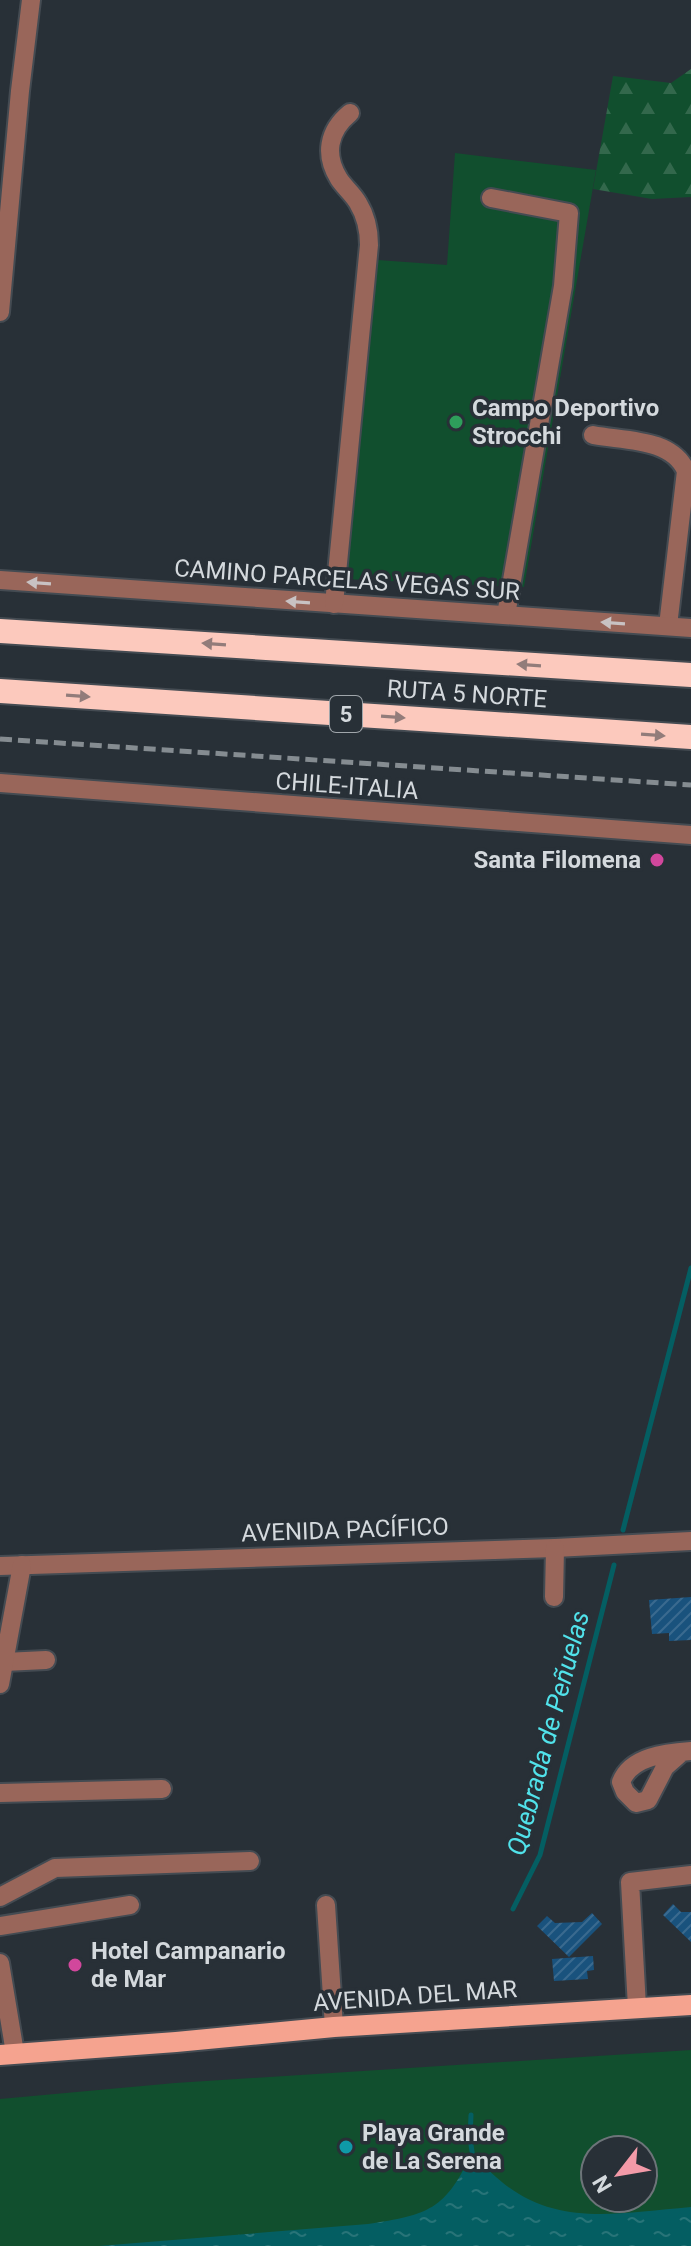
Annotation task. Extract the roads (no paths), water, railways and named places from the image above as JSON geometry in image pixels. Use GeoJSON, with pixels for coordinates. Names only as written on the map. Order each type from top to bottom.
{"type":"FeatureCollection","features":[{"type":"Feature","properties":{"kind":"highway","name":"RUTA 5 NORTE"},"geometry":{"type":"LineString","coordinates":[[0,631],[691,675]]}},
{"type":"Feature","properties":{"kind":"highway","name":"RUTA 5 NORTE"},"geometry":{"type":"LineString","coordinates":[[0,691],[691,737]]}},
{"type":"Feature","properties":{"kind":"main road","name":"AVENIDA DEL MAR"},"geometry":{"type":"LineString","coordinates":[[8,2054],[334,2027],[691,2005]]}},
{"type":"Feature","properties":{"kind":"street"},"geometry":{"type":"LineString","coordinates":[[0,312],[31,0]]}},
{"type":"Feature","properties":{"kind":"street"},"geometry":{"type":"LineString","coordinates":[[334,604],[369,245],[363,213],[338,178],[330,157],[331,137],[342,119],[350,113]]}},
{"type":"Feature","properties":{"kind":"street"},"geometry":{"type":"LineString","coordinates":[[491,198],[569,213],[563,286],[506,615]]}},
{"type":"Feature","properties":{"kind":"street"},"geometry":{"type":"LineString","coordinates":[[593,435],[662,447],[678,457],[686,471],[668,626]]}},
{"type":"Feature","properties":{"kind":"street","name":"CAMINO PARCELAS VEGAS SUR"},"geometry":{"type":"LineString","coordinates":[[0,580],[691,628]]}},
{"type":"Feature","properties":{"kind":"street","name":"CHILE-ITALIA"},"geometry":{"type":"LineString","coordinates":[[0,783],[691,835]]}},
{"type":"Feature","properties":{"kind":"street","name":"AVENIDA PACÍFICO"},"geometry":{"type":"LineString","coordinates":[[0,1566],[691,1541]]}},
{"type":"Feature","properties":{"kind":"street"},"geometry":{"type":"LineString","coordinates":[[554,1597],[555,1548]]}},
{"type":"Feature","properties":{"kind":"street"},"geometry":{"type":"LineString","coordinates":[[0,1684],[22,1565]]}},
{"type":"Feature","properties":{"kind":"street"},"geometry":{"type":"LineString","coordinates":[[4,1662],[46,1660]]}},
{"type":"Feature","properties":{"kind":"street"},"geometry":{"type":"LineString","coordinates":[[0,1793],[162,1789]]}},
{"type":"Feature","properties":{"kind":"street"},"geometry":{"type":"LineString","coordinates":[[0,1897],[55,1868],[250,1861]]}},
{"type":"Feature","properties":{"kind":"street"},"geometry":{"type":"LineString","coordinates":[[637,2007],[630,1882],[691,1875]]}},
{"type":"Feature","properties":{"kind":"street"},"geometry":{"type":"LineString","coordinates":[[0,1926],[130,1905]]}},
{"type":"Feature","properties":{"kind":"street"},"geometry":{"type":"LineString","coordinates":[[326,1905],[334,2027]]}},
{"type":"Feature","properties":{"kind":"street"},"geometry":{"type":"LineString","coordinates":[[0,1963],[8,2054]]}},
{"type":"Feature","properties":{"kind":"water"},"geometry":{"type":"Polygon","coordinates":[[[472,2152],[496,2177],[521,2195],[546,2206],[579,2214],[659,2214],[659,2210],[691,2207],[691,2246],[99,2246],[368,2224],[406,2217],[420,2213],[443,2198],[463,2171],[472,2152]]]}},
{"type":"Feature","properties":{"kind":"waterway","name":"Quebrada de Peñuelas"},"geometry":{"type":"LineString","coordinates":[[623,1530],[691,1268]]}},
{"type":"Feature","properties":{"kind":"waterway","name":"Quebrada de Peñuelas"},"geometry":{"type":"LineString","coordinates":[[513,1909],[540,1855],[614,1565]]}},
{"type":"Feature","properties":{"kind":"waterway"},"geometry":{"type":"LineString","coordinates":[[471,2115],[473,2158]]}},
{"type":"Feature","properties":{"kind":"railway"},"geometry":{"type":"LineString","coordinates":[[0,739],[691,785]]}},
{"type":"Feature","properties":{"kind":"place","name":"Campo Deportivo Strocchi"},"geometry":{"type":"Point","coordinates":[456,422]}},
{"type":"Feature","properties":{"kind":"place","name":"Santa Filomena"},"geometry":{"type":"Point","coordinates":[657,860]}},
{"type":"Feature","properties":{"kind":"place","name":"Hotel Campanario de Mar"},"geometry":{"type":"Point","coordinates":[75,1965]}},
{"type":"Feature","properties":{"kind":"place","name":"Playa Grande de La Serena"},"geometry":{"type":"Point","coordinates":[346,2147]}}]}
